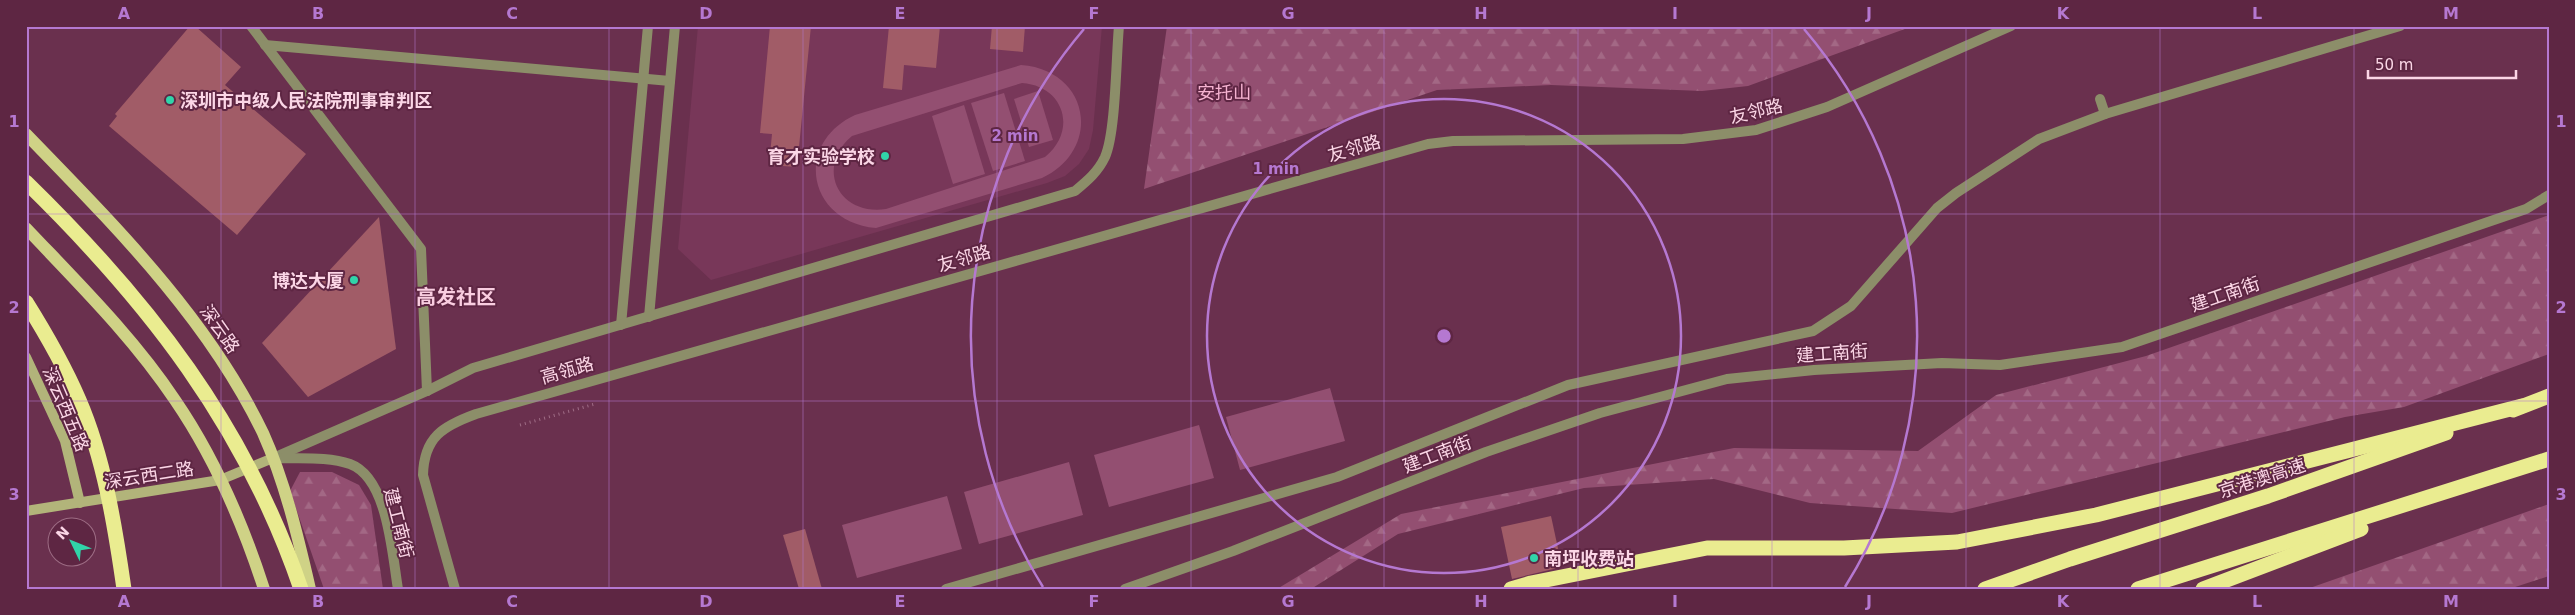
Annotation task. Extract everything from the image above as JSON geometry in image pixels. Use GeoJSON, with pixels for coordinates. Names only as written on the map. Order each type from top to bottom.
{"type":"FeatureCollection","features":[{"type":"Feature","properties":{"kind":"highway"},"geometry":{"type":"LineString","coordinates":[[26,182],[83,237],[143,307],[188,366],[230,432],[262,497],[301,589]]}},
{"type":"Feature","properties":{"kind":"highway"},"geometry":{"type":"LineString","coordinates":[[26,302],[51,342],[79,401],[116,528],[124,589]]}},
{"type":"Feature","properties":{"kind":"highway","name":"京港澳高速"},"geometry":{"type":"LineString","coordinates":[[1985,589],[2070,559],[2268,496],[2549,396]]}},
{"type":"Feature","properties":{"kind":"highway"},"geometry":{"type":"LineString","coordinates":[[1511,589],[1531,583],[1707,548],[1844,548],[1957,542],[2096,515],[2522,406]]}},
{"type":"Feature","properties":{"kind":"highway"},"geometry":{"type":"LineString","coordinates":[[2138,589],[2545,460]]}},
{"type":"Feature","properties":{"kind":"highway"},"geometry":{"type":"LineString","coordinates":[[2203,589],[2545,460]]}},
{"type":"Feature","properties":{"kind":"main road","name":"深云路"},"geometry":{"type":"LineString","coordinates":[[26,134],[114,227],[190,316],[243,394],[273,458],[292,517],[310,589]]}},
{"type":"Feature","properties":{"kind":"main road"},"geometry":{"type":"LineString","coordinates":[[26,228],[150,365],[196,432],[220,480],[264,589]]}},
{"type":"Feature","properties":{"kind":"street"},"geometry":{"type":"LineString","coordinates":[[251,26],[421,249],[427,391]]}},
{"type":"Feature","properties":{"kind":"street"},"geometry":{"type":"LineString","coordinates":[[621,325],[648,26]]}},
{"type":"Feature","properties":{"kind":"street"},"geometry":{"type":"LineString","coordinates":[[648,317],[675,26]]}},
{"type":"Feature","properties":{"kind":"street"},"geometry":{"type":"LineString","coordinates":[[273,458],[427,391],[473,368],[1075,191],[1093,176],[1105,155],[1111,132],[1119,26]]}},
{"type":"Feature","properties":{"kind":"street","name":"友邻路"},"geometry":{"type":"LineString","coordinates":[[649,364],[1428,144],[1453,141],[1683,139],[1756,130],[1827,107],[2011,26]]}},
{"type":"Feature","properties":{"kind":"street"},"geometry":{"type":"LineString","coordinates":[[946,589],[1337,477],[1568,385],[1813,331],[1851,306],[1938,208],[1956,193],[2040,139],[2105,114],[2400,26]]}},
{"type":"Feature","properties":{"kind":"street"},"geometry":{"type":"LineString","coordinates":[[265,45],[670,81]]}},
{"type":"Feature","properties":{"kind":"street"},"geometry":{"type":"LineString","coordinates":[[2100,98],[2105,114]]}},
{"type":"Feature","properties":{"kind":"street","name":"建工南街"},"geometry":{"type":"LineString","coordinates":[[1125,589],[1233,551],[1486,452],[1600,413],[1727,379],[1814,370],[1942,363],[2000,365],[2122,346],[2526,209],[2549,195]]}},
{"type":"Feature","properties":{"kind":"street","name":"深云西五路"},"geometry":{"type":"LineString","coordinates":[[26,357],[65,441],[80,503]]}},
{"type":"Feature","properties":{"kind":"street","name":"高瓴路"},"geometry":{"type":"LineString","coordinates":[[455,589],[423,475],[426,452],[431,441],[451,425],[495,408],[649,364]]}},
{"type":"Feature","properties":{"kind":"street","name":"深云西二路"},"geometry":{"type":"LineString","coordinates":[[26,511],[220,480],[273,458]]}},
{"type":"Feature","properties":{"kind":"street","name":"建工南街"},"geometry":{"type":"LineString","coordinates":[[273,458],[338,461],[361,470],[377,490],[384,514],[398,589]]}},
{"type":"Feature","properties":{"kind":"path"},"geometry":{"type":"LineString","coordinates":[[520,425],[595,404]]}},
{"type":"Feature","properties":{"kind":"shaded area","name":"育才实验学校"},"geometry":{"type":"Polygon","coordinates":[[[698,26],[1102,26],[1093,130],[1089,149],[1079,164],[1065,176],[1047,183],[711,280],[678,249],[698,26]]]}},
{"type":"Feature","properties":{"kind":"green space","name":"安托山"},"geometry":{"type":"Polygon","coordinates":[[[1167,26],[1913,26],[1748,86],[1702,91],[1551,85],[1437,90],[1144,189],[1167,26]]]}},
{"type":"Feature","properties":{"kind":"green space"},"geometry":{"type":"Polygon","coordinates":[[[1021,65],[1044,70],[1062,81],[1074,95],[1080,112],[1080,131],[1074,149],[1061,165],[1042,178],[876,228],[853,223],[835,212],[823,197],[817,180],[816,162],[823,144],[835,128],[855,115],[1021,65]],[[1022,83],[852,136],[841,148],[835,161],[834,175],[837,187],[844,197],[855,205],[869,209],[886,209],[1045,157],[1055,146],[1061,134],[1063,123],[1062,111],[1048,92],[1036,86],[1022,83]]]}},
{"type":"Feature","properties":{"kind":"green space"},"geometry":{"type":"Polygon","coordinates":[[[1038,91],[1053,140],[1029,147],[1014,99],[1038,91]]]}},
{"type":"Feature","properties":{"kind":"green space"},"geometry":{"type":"Polygon","coordinates":[[[1004,93],[1025,161],[993,171],[971,103],[1004,93]]]}},
{"type":"Feature","properties":{"kind":"green space"},"geometry":{"type":"Polygon","coordinates":[[[964,105],[985,174],[953,184],[932,116],[964,105]]]}},
{"type":"Feature","properties":{"kind":"green space"},"geometry":{"type":"Polygon","coordinates":[[[2549,215],[2549,354],[2404,407],[2345,417],[1952,513],[1810,503],[1714,479],[1584,488],[1398,534],[1311,589],[1277,589],[1401,514],[1734,448],[1918,451],[1996,395],[2146,356],[2549,215]]]}},
{"type":"Feature","properties":{"kind":"green space"},"geometry":{"type":"Polygon","coordinates":[[[1330,388],[1345,441],[1240,470],[1226,417],[1330,388]]]}},
{"type":"Feature","properties":{"kind":"green space"},"geometry":{"type":"Polygon","coordinates":[[[1199,425],[1214,478],[1109,507],[1094,455],[1199,425]]]}},
{"type":"Feature","properties":{"kind":"green space"},"geometry":{"type":"Polygon","coordinates":[[[1069,462],[1083,515],[979,544],[964,492],[1069,462]]]}},
{"type":"Feature","properties":{"kind":"green space"},"geometry":{"type":"Polygon","coordinates":[[[300,472],[332,472],[359,485],[371,505],[383,589],[324,589],[290,491],[300,472]]]}},
{"type":"Feature","properties":{"kind":"green space"},"geometry":{"type":"Polygon","coordinates":[[[947,496],[962,549],[857,578],[842,525],[947,496]]]}},
{"type":"Feature","properties":{"kind":"green space"},"geometry":{"type":"Polygon","coordinates":[[[2549,504],[2549,576],[2509,589],[2307,589],[2549,504]]]}},
{"type":"Feature","properties":{"kind":"building"},"geometry":{"type":"Polygon","coordinates":[[[190,26],[195,26],[241,67],[225,85],[306,154],[237,235],[109,126],[117,116],[115,114],[190,26]]]}},
{"type":"Feature","properties":{"kind":"building"},"geometry":{"type":"Polygon","coordinates":[[[770,26],[811,26],[797,167],[769,165],[772,134],[760,133],[770,26]]]}},
{"type":"Feature","properties":{"kind":"building"},"geometry":{"type":"Polygon","coordinates":[[[889,26],[940,26],[936,68],[904,65],[902,90],[883,88],[889,26]]]}},
{"type":"Feature","properties":{"kind":"building"},"geometry":{"type":"Polygon","coordinates":[[[992,26],[1025,26],[1023,52],[990,49],[992,26]]]}},
{"type":"Feature","properties":{"kind":"building","name":"博达大厦"},"geometry":{"type":"Polygon","coordinates":[[[379,217],[396,349],[308,397],[262,343],[379,217]]]}},
{"type":"Feature","properties":{"kind":"building","name":"南坪收费站"},"geometry":{"type":"Polygon","coordinates":[[[1551,516],[1562,567],[1512,579],[1501,527],[1551,516]]]}},
{"type":"Feature","properties":{"kind":"building"},"geometry":{"type":"Polygon","coordinates":[[[805,529],[822,589],[799,589],[783,535],[805,529]]]}},
{"type":"Feature","properties":{"kind":"place","name":"深圳市中级人民法院刑事审判区"},"geometry":{"type":"Point","coordinates":[170,100]}},
{"type":"Feature","properties":{"kind":"place","name":"育才实验学校"},"geometry":{"type":"Point","coordinates":[885,156]}},
{"type":"Feature","properties":{"kind":"place","name":"博达大厦"},"geometry":{"type":"Point","coordinates":[354,280]}},
{"type":"Feature","properties":{"kind":"place","name":"南坪收费站"},"geometry":{"type":"Point","coordinates":[1534,558]}},
{"type":"Feature","properties":{"kind":"district","name":"高发社区"},"geometry":{"type":"Point","coordinates":[456,297]}}]}
